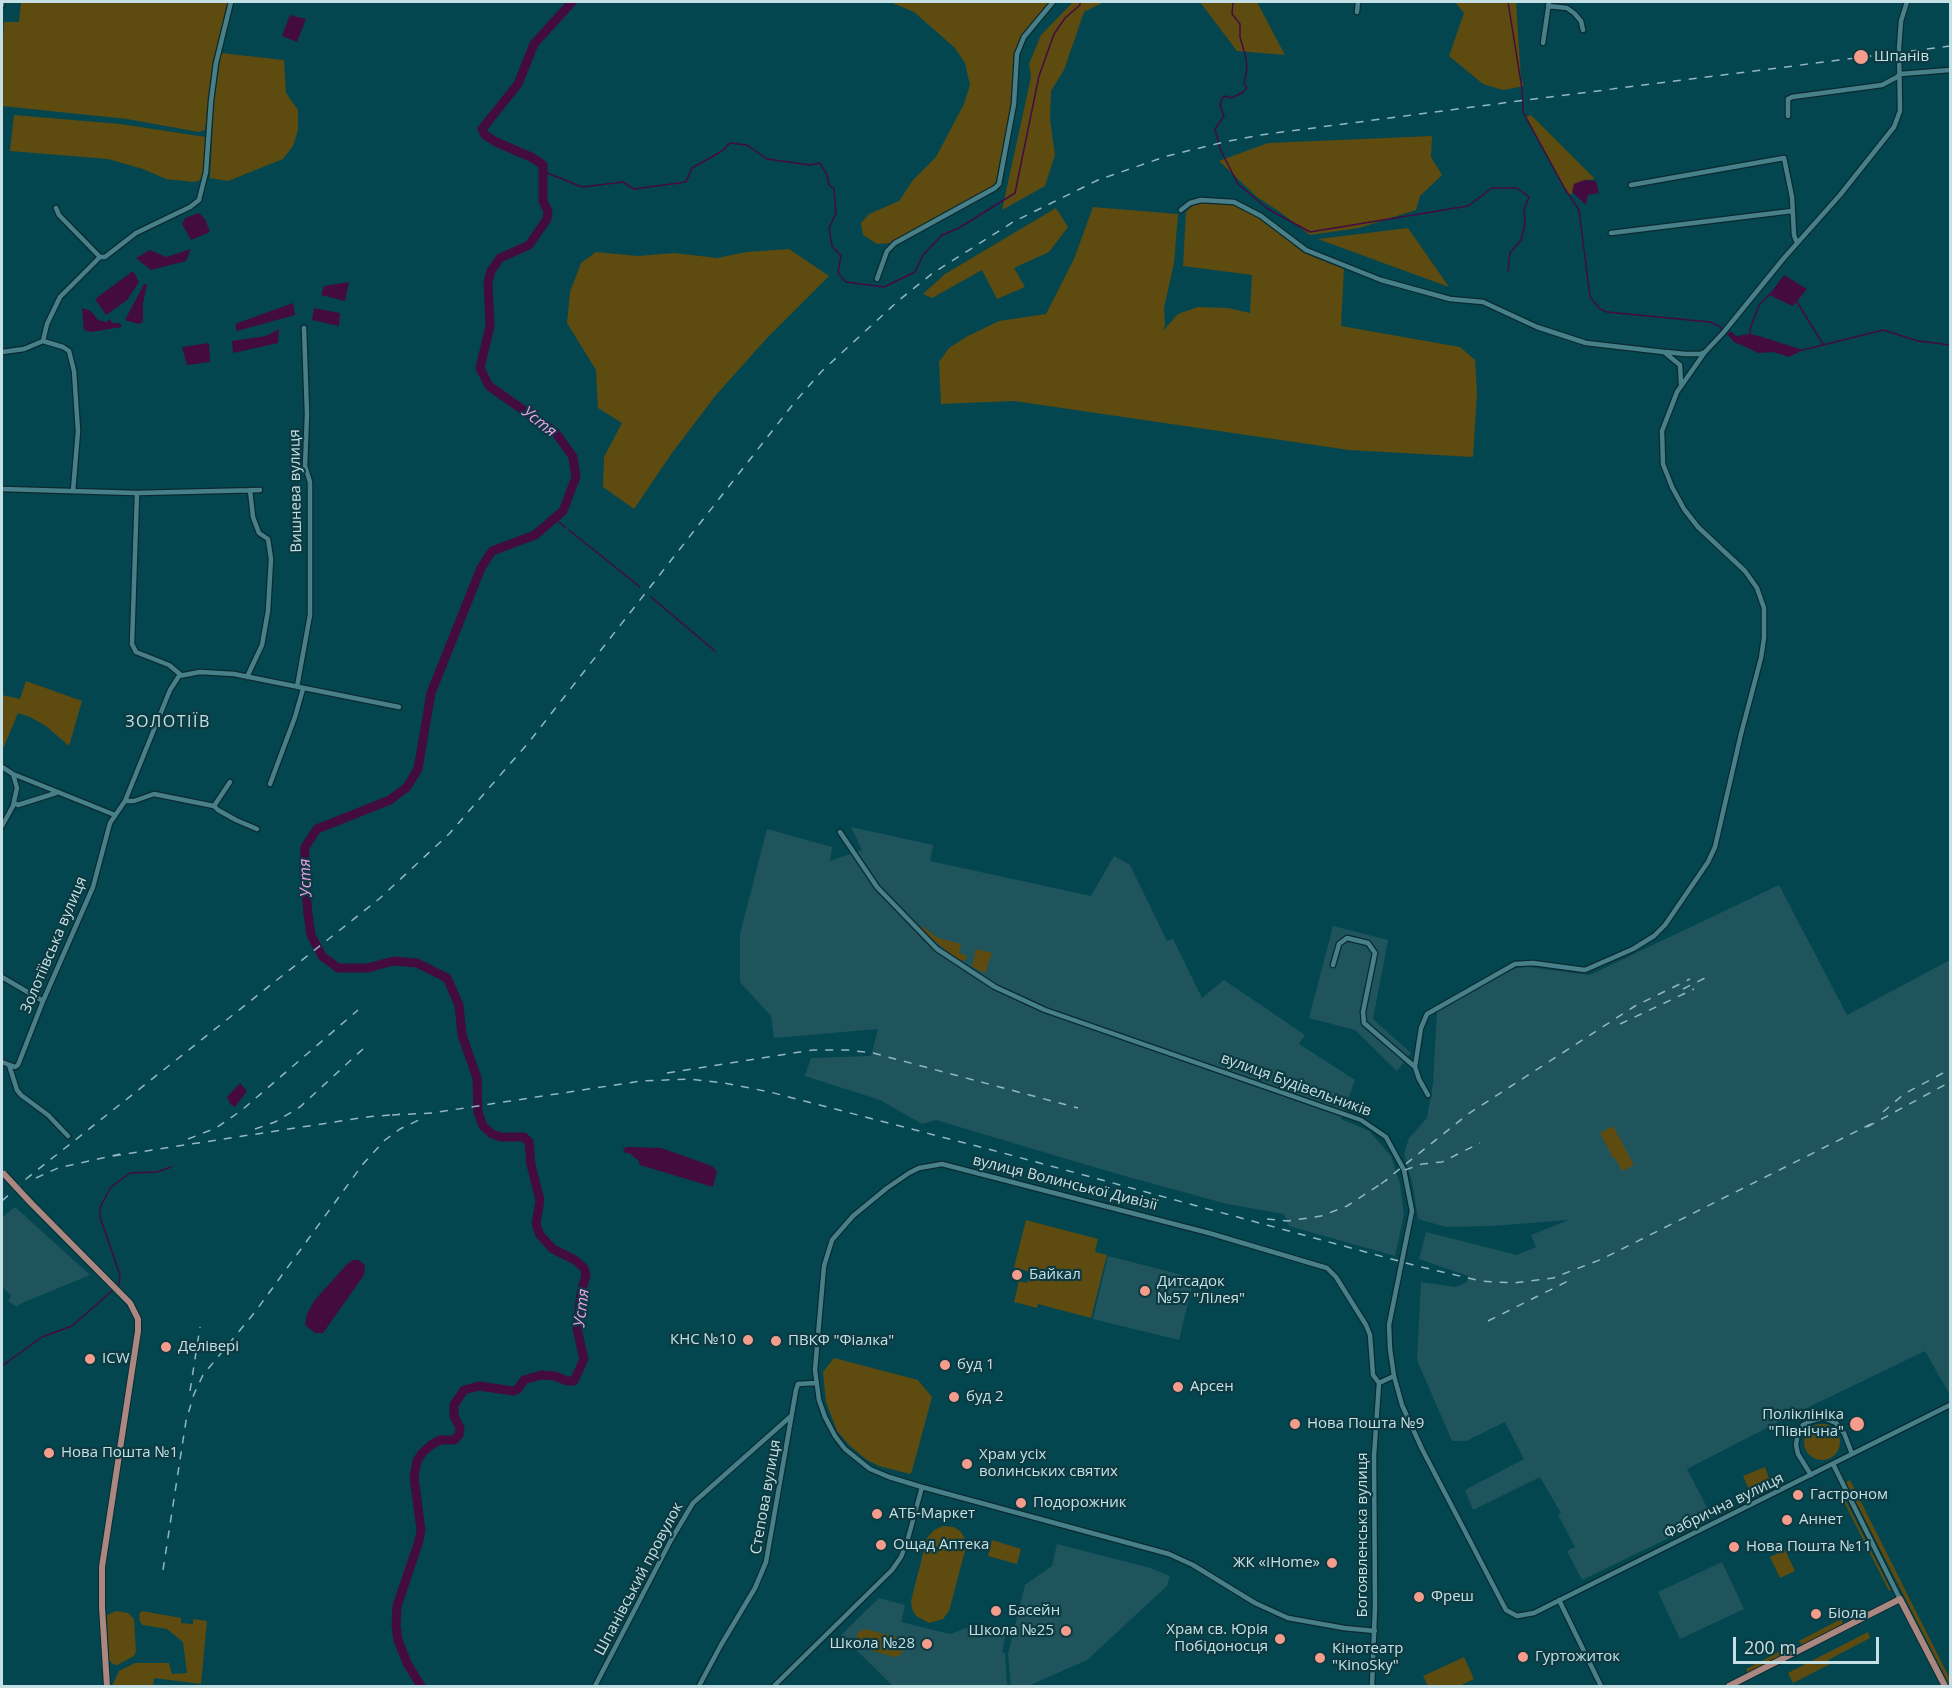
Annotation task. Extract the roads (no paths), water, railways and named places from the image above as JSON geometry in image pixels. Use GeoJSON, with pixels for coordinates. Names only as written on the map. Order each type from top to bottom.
{"type":"FeatureCollection","features":[{"type":"Feature","properties":{"kind":"main road"},"geometry":{"type":"LineString","coordinates":[[3,1172],[130,1303],[138,1319],[102,1567],[107,1686]]}},
{"type":"Feature","properties":{"kind":"main road"},"geometry":{"type":"LineString","coordinates":[[1729,1686],[1900,1599],[1945,1686]]}},
{"type":"Feature","properties":{"kind":"street"},"geometry":{"type":"LineString","coordinates":[[43,341],[47,324],[60,297],[100,257],[105,257],[136,233],[190,207],[198,200],[206,172],[216,63],[231,2]]}},
{"type":"Feature","properties":{"kind":"street"},"geometry":{"type":"LineString","coordinates":[[877,279],[887,251],[895,243],[995,189],[999,184],[1014,104],[1017,54],[1024,37],[1053,2]]}},
{"type":"Feature","properties":{"kind":"street"},"geometry":{"type":"LineString","coordinates":[[1357,12],[1358,2]]}},
{"type":"Feature","properties":{"kind":"street"},"geometry":{"type":"LineString","coordinates":[[1428,1095],[1415,1067],[1421,1028],[1427,1014],[1515,964],[1525,963],[1585,970],[1624,953],[1654,936],[1682,901],[1708,862],[1715,847],[1761,658],[1764,608],[1757,588],[1744,571],[1698,527],[1684,509],[1663,464],[1662,431],[1680,388],[1705,352],[1840,195],[1894,127],[1900,111],[1900,35],[1901,21],[1907,2]]}},
{"type":"Feature","properties":{"kind":"street"},"geometry":{"type":"LineString","coordinates":[[1543,43],[1548,4],[1567,8],[1574,13],[1581,21],[1583,30]]}},
{"type":"Feature","properties":{"kind":"street"},"geometry":{"type":"LineString","coordinates":[[1788,116],[1788,99],[1792,97],[1882,85],[1900,74],[1950,70]]}},
{"type":"Feature","properties":{"kind":"street"},"geometry":{"type":"LineString","coordinates":[[1631,185],[1784,158],[1794,236],[1797,243]]}},
{"type":"Feature","properties":{"kind":"street"},"geometry":{"type":"LineString","coordinates":[[1181,210],[1190,203],[1201,200],[1234,202],[1261,216],[1306,250],[1381,280],[1450,299],[1483,302],[1537,327],[1586,343],[1684,354],[1705,352]]}},
{"type":"Feature","properties":{"kind":"street"},"geometry":{"type":"LineString","coordinates":[[56,208],[59,215],[100,257]]}},
{"type":"Feature","properties":{"kind":"street"},"geometry":{"type":"LineString","coordinates":[[1611,233],[1792,210]]}},
{"type":"Feature","properties":{"kind":"street","name":"Вишнева вулиця"},"geometry":{"type":"LineString","coordinates":[[270,784],[295,717],[310,615],[310,482],[305,466],[307,414],[304,328]]}},
{"type":"Feature","properties":{"kind":"street"},"geometry":{"type":"LineString","coordinates":[[2,352],[24,349],[43,341],[63,346],[69,351],[73,362],[78,431],[73,492]]}},
{"type":"Feature","properties":{"kind":"street"},"geometry":{"type":"LineString","coordinates":[[1664,352],[1680,365],[1682,373],[1680,388]]}},
{"type":"Feature","properties":{"kind":"street"},"geometry":{"type":"LineString","coordinates":[[2,489],[137,493],[260,490]]}},
{"type":"Feature","properties":{"kind":"street"},"geometry":{"type":"LineString","coordinates":[[247,677],[262,645],[268,611],[271,559],[268,539],[259,533],[253,517],[250,490]]}},
{"type":"Feature","properties":{"kind":"street"},"geometry":{"type":"LineString","coordinates":[[137,493],[132,644],[136,652],[169,665],[181,675],[200,672],[247,677],[399,707]]}},
{"type":"Feature","properties":{"kind":"street","name":"Золотіївська вулиця"},"geometry":{"type":"LineString","coordinates":[[9,1065],[15,1067],[18,1065],[43,1001],[93,887],[114,815],[124,801],[170,690],[181,675]]}},
{"type":"Feature","properties":{"kind":"street"},"geometry":{"type":"LineString","coordinates":[[2,767],[56,793],[114,815]]}},
{"type":"Feature","properties":{"kind":"street"},"geometry":{"type":"LineString","coordinates":[[2,826],[14,803],[17,788],[13,774]]}},
{"type":"Feature","properties":{"kind":"street"},"geometry":{"type":"LineString","coordinates":[[214,806],[230,782]]}},
{"type":"Feature","properties":{"kind":"street"},"geometry":{"type":"LineString","coordinates":[[14,803],[18,805],[56,793]]}},
{"type":"Feature","properties":{"kind":"street"},"geometry":{"type":"LineString","coordinates":[[124,801],[134,801],[154,794],[214,806],[257,830]]}},
{"type":"Feature","properties":{"kind":"street","name":"вулиця Будівельників"},"geometry":{"type":"LineString","coordinates":[[840,832],[878,887],[911,924],[937,949],[994,987],[1045,1010],[1362,1119],[1386,1137],[1404,1170],[1412,1211],[1389,1325],[1394,1376],[1402,1405],[1422,1449],[1506,1610]]}},
{"type":"Feature","properties":{"kind":"street"},"geometry":{"type":"LineString","coordinates":[[1333,965],[1339,944],[1347,938],[1368,943],[1376,953],[1364,1012],[1364,1023],[1415,1067]]}},
{"type":"Feature","properties":{"kind":"street"},"geometry":{"type":"LineString","coordinates":[[2,977],[43,1001]]}},
{"type":"Feature","properties":{"kind":"street"},"geometry":{"type":"LineString","coordinates":[[2,1062],[9,1065],[17,1090],[21,1095],[48,1115],[68,1136]]}},
{"type":"Feature","properties":{"kind":"street","name":"вулиця Волинської Дивізії"},"geometry":{"type":"LineString","coordinates":[[815,1383],[824,1266],[832,1240],[854,1216],[894,1183],[920,1168],[942,1164],[1187,1227],[1327,1268],[1336,1277],[1366,1324],[1370,1335],[1373,1375],[1379,1383]]}},
{"type":"Feature","properties":{"kind":"street"},"geometry":{"type":"LineString","coordinates":[[1379,1383],[1394,1376]]}},
{"type":"Feature","properties":{"kind":"street"},"geometry":{"type":"LineString","coordinates":[[815,1383],[825,1417],[835,1436],[845,1449],[870,1469],[922,1488],[1169,1554],[1193,1565],[1264,1608],[1288,1618],[1375,1631]]}},
{"type":"Feature","properties":{"kind":"street","name":"Степова вулиця"},"geometry":{"type":"LineString","coordinates":[[699,1686],[755,1588],[766,1562],[798,1384],[815,1383]]}},
{"type":"Feature","properties":{"kind":"street","name":"Богоявленська вулиця"},"geometry":{"type":"LineString","coordinates":[[1372,1686],[1375,1631],[1374,1456],[1379,1383]]}},
{"type":"Feature","properties":{"kind":"street","name":"Фабрична вулиця"},"geometry":{"type":"LineString","coordinates":[[1506,1610],[1517,1616],[1534,1613],[1950,1406]]}},
{"type":"Feature","properties":{"kind":"street","name":"Шпанівський провулок"},"geometry":{"type":"LineString","coordinates":[[595,1686],[666,1549],[693,1503],[791,1416]]}},
{"type":"Feature","properties":{"kind":"street"},"geometry":{"type":"LineString","coordinates":[[1811,1475],[1798,1454],[1796,1445],[1798,1432],[1811,1420],[1823,1419],[1836,1423],[1844,1433],[1852,1454]]}},
{"type":"Feature","properties":{"kind":"street"},"geometry":{"type":"LineString","coordinates":[[1833,1464],[1900,1599]]}},
{"type":"Feature","properties":{"kind":"street"},"geometry":{"type":"LineString","coordinates":[[774,1686],[892,1570],[907,1542],[922,1488]]}},
{"type":"Feature","properties":{"kind":"street"},"geometry":{"type":"LineString","coordinates":[[1559,1600],[1601,1686]]}},
{"type":"Feature","properties":{"kind":"waterway","name":"Устя"},"geometry":{"type":"LineString","coordinates":[[421,1686],[407,1663],[398,1640],[396,1626],[397,1606],[421,1530],[414,1477],[417,1461],[431,1445],[440,1440],[454,1440],[459,1435],[460,1428],[454,1416],[454,1405],[464,1390],[479,1386],[513,1391],[518,1389],[524,1380],[541,1375],[574,1381],[584,1359],[577,1329],[581,1293],[586,1275],[584,1268],[575,1260],[553,1249],[540,1235],[536,1224],[540,1200],[531,1165],[529,1142],[524,1137],[501,1137],[492,1134],[483,1126],[478,1112],[477,1078],[462,1035],[459,1005],[447,978],[417,963],[393,961],[368,968],[338,968],[322,956],[311,935],[304,870],[305,847],[317,829],[390,800],[407,787],[418,769],[431,693],[481,568],[492,551],[535,535],[563,511],[576,477],[573,457],[556,433],[489,386],[480,368],[490,326],[488,282],[491,271],[500,258],[529,245],[547,219],[548,211],[543,201],[543,165],[533,158],[496,142],[485,135],[482,129],[518,84],[534,44],[572,2]]}},
{"type":"Feature","properties":{"kind":"waterway"},"geometry":{"type":"LineString","coordinates":[[545,172],[582,187],[623,182],[634,189],[686,182],[692,168],[722,151],[730,143],[747,145],[767,159],[810,165],[820,163],[827,175],[829,185],[834,189],[836,213],[829,228],[832,246],[841,256],[838,273],[846,282],[884,287],[915,272],[923,255],[942,235],[959,228],[1015,193],[1039,76],[1054,34],[1065,18],[1080,5],[1080,2]]}},
{"type":"Feature","properties":{"kind":"waterway"},"geometry":{"type":"LineString","coordinates":[[1233,2],[1232,14],[1240,24],[1240,37],[1246,58],[1247,69],[1244,84],[1247,88],[1231,98],[1226,96],[1222,98],[1220,105],[1224,116],[1215,129],[1221,151],[1238,184],[1268,209],[1310,232],[1468,206],[1492,188],[1517,188],[1529,197],[1524,210],[1525,223],[1521,240],[1510,253],[1508,271]]}},
{"type":"Feature","properties":{"kind":"waterway"},"geometry":{"type":"LineString","coordinates":[[1508,2],[1522,89],[1523,112],[1579,210],[1590,297],[1600,309],[1607,312],[1710,322],[1719,326],[1727,334]]}},
{"type":"Feature","properties":{"kind":"waterway"},"geometry":{"type":"LineString","coordinates":[[1750,334],[1759,305],[1769,295]]}},
{"type":"Feature","properties":{"kind":"waterway"},"geometry":{"type":"LineString","coordinates":[[1797,302],[1823,344]]}},
{"type":"Feature","properties":{"kind":"waterway"},"geometry":{"type":"LineString","coordinates":[[1803,350],[1883,330],[1918,341],[1950,345]]}},
{"type":"Feature","properties":{"kind":"waterway"},"geometry":{"type":"LineString","coordinates":[[554,518],[566,528]]}},
{"type":"Feature","properties":{"kind":"waterway"},"geometry":{"type":"LineString","coordinates":[[569,530],[640,587]]}},
{"type":"Feature","properties":{"kind":"waterway"},"geometry":{"type":"LineString","coordinates":[[651,597],[715,651]]}},
{"type":"Feature","properties":{"kind":"waterway"},"geometry":{"type":"LineString","coordinates":[[119,1284],[120,1275],[100,1217],[100,1207],[111,1187],[130,1173],[157,1172],[171,1167]]}},
{"type":"Feature","properties":{"kind":"waterway"},"geometry":{"type":"LineString","coordinates":[[2,1366],[42,1337],[72,1326],[112,1291]]}},
{"type":"Feature","properties":{"kind":"railway"},"geometry":{"type":"LineString","coordinates":[[2,1201],[26,1179],[379,899],[449,834],[529,742],[794,403],[822,371],[898,301],[933,273],[1013,222],[1098,180],[1167,156],[1260,135],[1950,46]]}},
{"type":"Feature","properties":{"kind":"railway"},"geometry":{"type":"LineString","coordinates":[[1683,989],[1705,978]]}},
{"type":"Feature","properties":{"kind":"railway"},"geometry":{"type":"LineString","coordinates":[[1381,1184],[1468,1114],[1635,1006],[1690,979]]}},
{"type":"Feature","properties":{"kind":"railway"},"geometry":{"type":"LineString","coordinates":[[1620,1024],[1694,989]]}},
{"type":"Feature","properties":{"kind":"railway"},"geometry":{"type":"LineString","coordinates":[[188,1139],[216,1128],[242,1110],[358,1010]]}},
{"type":"Feature","properties":{"kind":"railway"},"geometry":{"type":"LineString","coordinates":[[255,1129],[275,1122],[300,1107],[364,1048]]}},
{"type":"Feature","properties":{"kind":"railway"},"geometry":{"type":"LineString","coordinates":[[667,1073],[813,1050],[847,1050],[873,1053],[1078,1108]]}},
{"type":"Feature","properties":{"kind":"railway"},"geometry":{"type":"LineString","coordinates":[[1883,1112],[1904,1094],[1943,1073]]}},
{"type":"Feature","properties":{"kind":"railway"},"geometry":{"type":"LineString","coordinates":[[392,1115],[432,1113],[641,1081],[689,1079],[724,1083],[770,1092],[1003,1153],[1417,1266],[1481,1281],[1514,1283],[1553,1278],[1602,1259],[1873,1123]]}},
{"type":"Feature","properties":{"kind":"railway"},"geometry":{"type":"LineString","coordinates":[[1867,1127],[1950,1082]]}},
{"type":"Feature","properties":{"kind":"railway"},"geometry":{"type":"LineString","coordinates":[[113,1156],[367,1117],[400,1114]]}},
{"type":"Feature","properties":{"kind":"railway"},"geometry":{"type":"LineString","coordinates":[[163,1570],[186,1421],[194,1394],[203,1375],[255,1312],[363,1164],[385,1140],[400,1129],[425,1117]]}},
{"type":"Feature","properties":{"kind":"railway"},"geometry":{"type":"LineString","coordinates":[[1405,1170],[1422,1164],[1442,1162],[1480,1143]]}},
{"type":"Feature","properties":{"kind":"railway"},"geometry":{"type":"LineString","coordinates":[[36,1178],[58,1168],[120,1154]]}},
{"type":"Feature","properties":{"kind":"railway"},"geometry":{"type":"LineString","coordinates":[[1267,1219],[1288,1221],[1321,1216],[1347,1206],[1387,1180]]}},
{"type":"Feature","properties":{"kind":"railway"},"geometry":{"type":"LineString","coordinates":[[1488,1321],[1574,1278]]}},
{"type":"Feature","properties":{"kind":"railway"},"geometry":{"type":"LineString","coordinates":[[190,1391],[200,1327]]}},
{"type":"Feature","properties":{"kind":"place","name":"Шпанів"},"geometry":{"type":"Point","coordinates":[1861,57]}},
{"type":"Feature","properties":{"kind":"place","name":"Байкал"},"geometry":{"type":"Point","coordinates":[1017,1275]}},
{"type":"Feature","properties":{"kind":"place","name":"Дитсадок №57 \"Лілея\""},"geometry":{"type":"Point","coordinates":[1145,1291]}},
{"type":"Feature","properties":{"kind":"place","name":"КНС №10"},"geometry":{"type":"Point","coordinates":[748,1340]}},
{"type":"Feature","properties":{"kind":"place","name":"ПВКФ \"Фіалка\""},"geometry":{"type":"Point","coordinates":[776,1341]}},
{"type":"Feature","properties":{"kind":"place","name":"Делівері"},"geometry":{"type":"Point","coordinates":[166,1347]}},
{"type":"Feature","properties":{"kind":"place","name":"ICW"},"geometry":{"type":"Point","coordinates":[90,1359]}},
{"type":"Feature","properties":{"kind":"place","name":"буд 1"},"geometry":{"type":"Point","coordinates":[945,1365]}},
{"type":"Feature","properties":{"kind":"place","name":"Арсен"},"geometry":{"type":"Point","coordinates":[1178,1387]}},
{"type":"Feature","properties":{"kind":"place","name":"буд 2"},"geometry":{"type":"Point","coordinates":[954,1397]}},
{"type":"Feature","properties":{"kind":"place","name":"Нова Пошта №9"},"geometry":{"type":"Point","coordinates":[1295,1424]}},
{"type":"Feature","properties":{"kind":"place","name":"Поліклініка \"Північна\""},"geometry":{"type":"Point","coordinates":[1857,1424]}},
{"type":"Feature","properties":{"kind":"place","name":"Нова Пошта №1"},"geometry":{"type":"Point","coordinates":[49,1453]}},
{"type":"Feature","properties":{"kind":"place","name":"Храм усіх волинських святих"},"geometry":{"type":"Point","coordinates":[967,1464]}},
{"type":"Feature","properties":{"kind":"place","name":"Гастроном"},"geometry":{"type":"Point","coordinates":[1798,1495]}},
{"type":"Feature","properties":{"kind":"place","name":"Подорожник"},"geometry":{"type":"Point","coordinates":[1021,1503]}},
{"type":"Feature","properties":{"kind":"place","name":"АТБ-Маркет"},"geometry":{"type":"Point","coordinates":[877,1514]}},
{"type":"Feature","properties":{"kind":"place","name":"Аннет"},"geometry":{"type":"Point","coordinates":[1787,1520]}},
{"type":"Feature","properties":{"kind":"place","name":"Ощад Аптека"},"geometry":{"type":"Point","coordinates":[881,1545]}},
{"type":"Feature","properties":{"kind":"place","name":"Нова Пошта №11"},"geometry":{"type":"Point","coordinates":[1734,1547]}},
{"type":"Feature","properties":{"kind":"place","name":"ЖК «IHome»"},"geometry":{"type":"Point","coordinates":[1332,1563]}},
{"type":"Feature","properties":{"kind":"place","name":"Фреш"},"geometry":{"type":"Point","coordinates":[1419,1597]}},
{"type":"Feature","properties":{"kind":"place","name":"Басейн"},"geometry":{"type":"Point","coordinates":[996,1611]}},
{"type":"Feature","properties":{"kind":"place","name":"Біола"},"geometry":{"type":"Point","coordinates":[1816,1614]}},
{"type":"Feature","properties":{"kind":"place","name":"Школа №25"},"geometry":{"type":"Point","coordinates":[1066,1631]}},
{"type":"Feature","properties":{"kind":"place","name":"Храм св. Юрія Побідоносця"},"geometry":{"type":"Point","coordinates":[1280,1639]}},
{"type":"Feature","properties":{"kind":"place","name":"Школа №28"},"geometry":{"type":"Point","coordinates":[927,1644]}},
{"type":"Feature","properties":{"kind":"place","name":"Гуртожиток"},"geometry":{"type":"Point","coordinates":[1523,1657]}},
{"type":"Feature","properties":{"kind":"place","name":"Кінотеатр \"KinoSky\""},"geometry":{"type":"Point","coordinates":[1320,1658]}},
{"type":"Feature","properties":{"kind":"district","name":"ЗОЛОТІЇВ"},"geometry":{"type":"Point","coordinates":[168,722]}}]}
